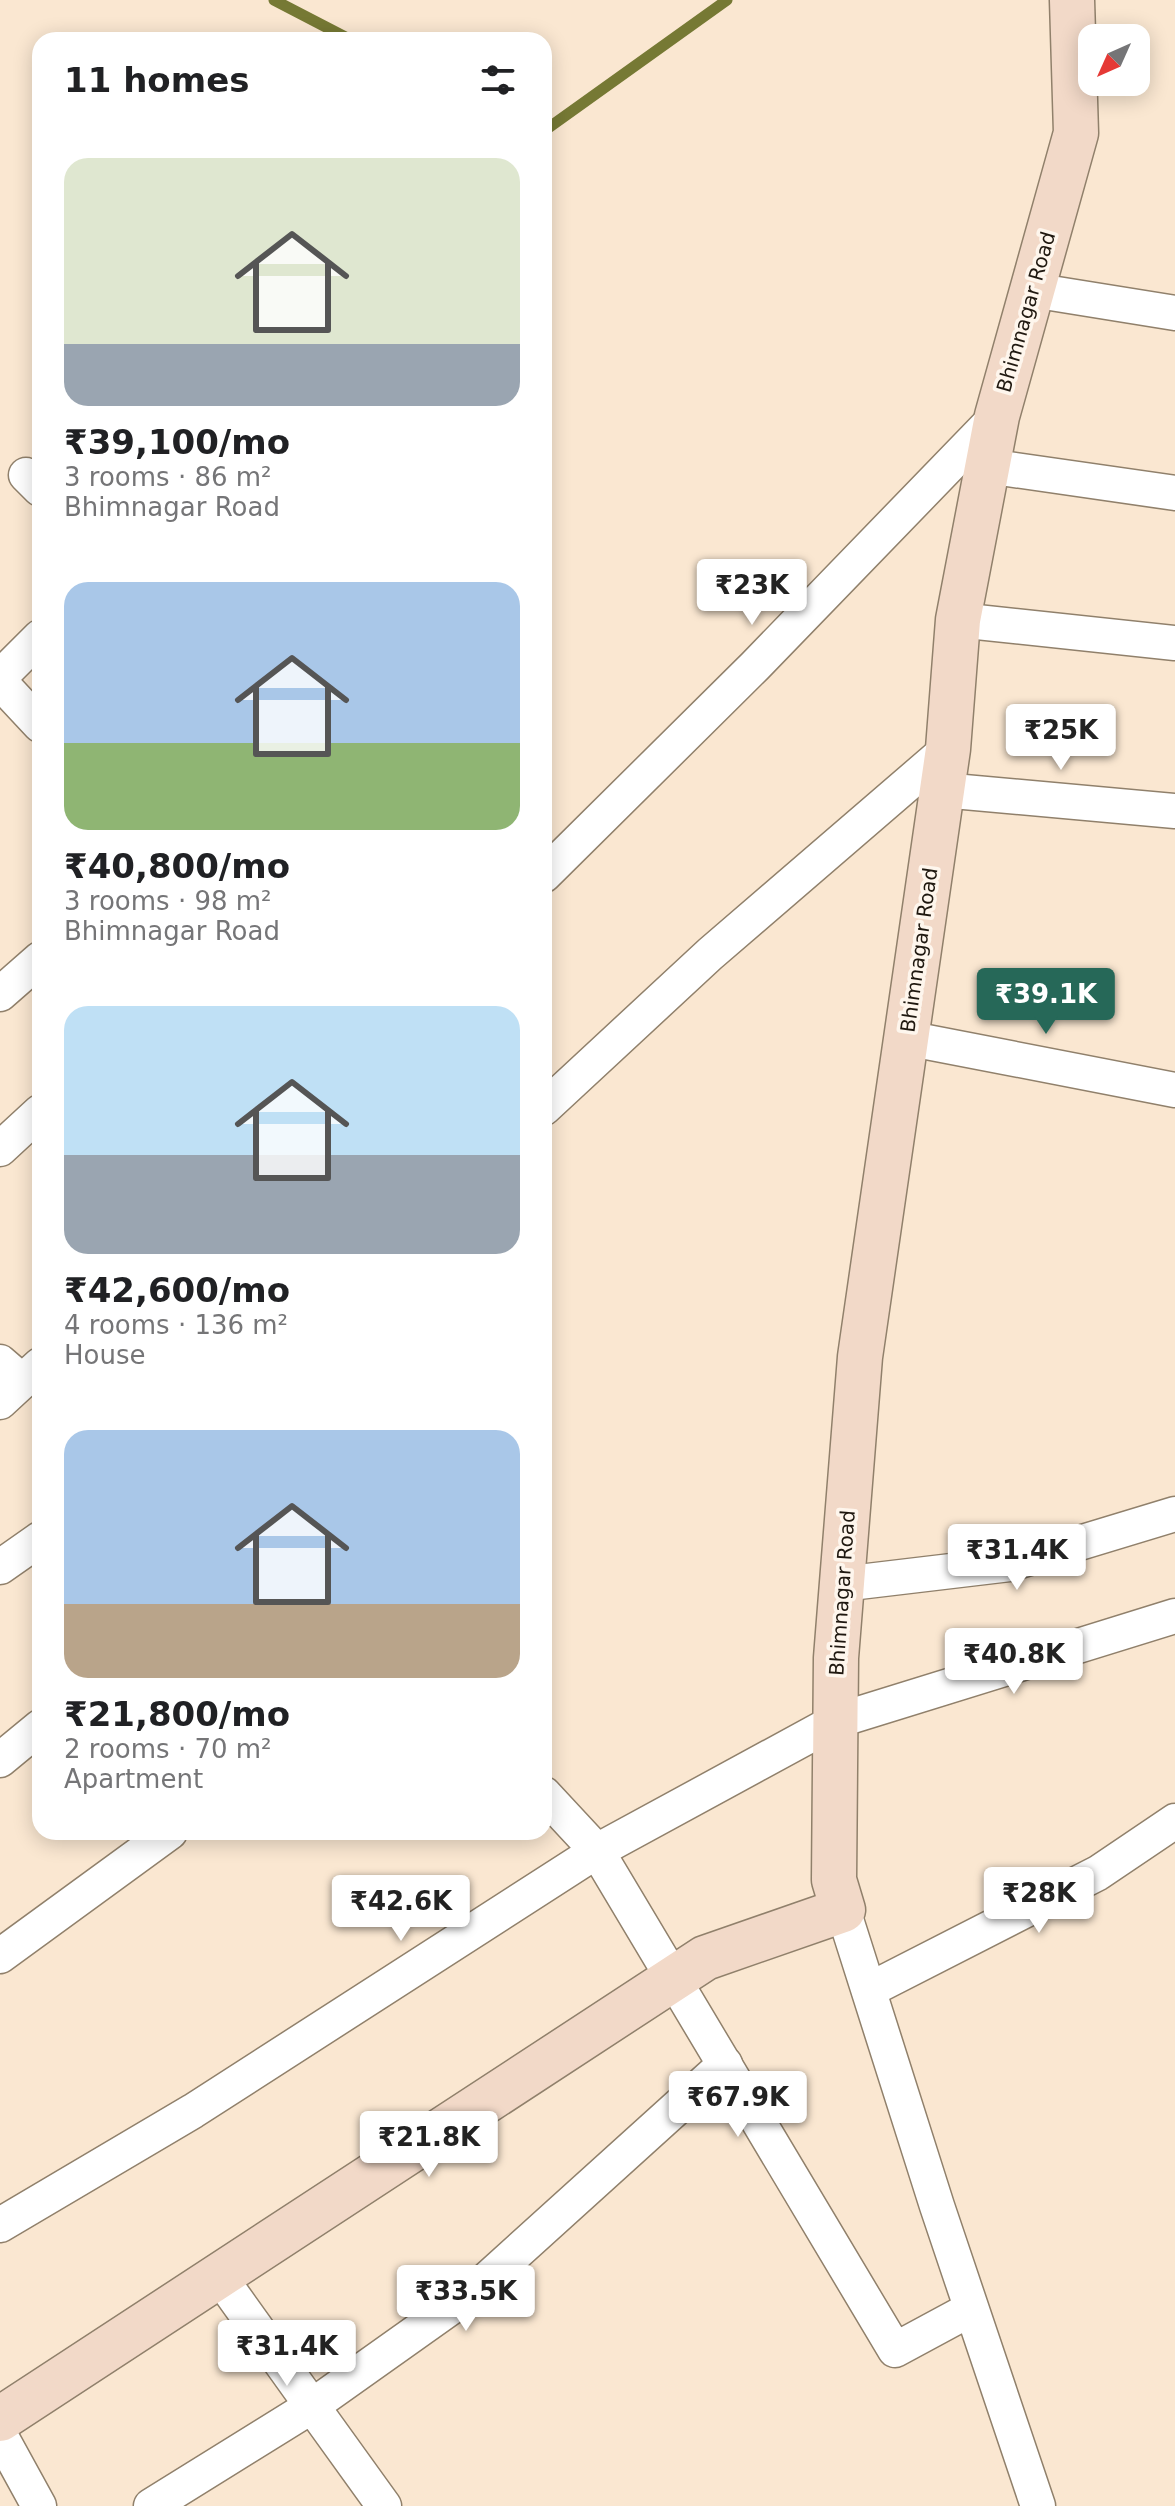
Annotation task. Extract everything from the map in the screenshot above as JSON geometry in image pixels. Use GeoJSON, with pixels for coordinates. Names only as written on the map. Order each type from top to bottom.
{"type":"FeatureCollection","features":[{"type":"Feature","properties":{"kind":"street","name":"Bhimnagar Road"},"geometry":{"type":"LineString","coordinates":[[843,1910],[834,1880],[836,1721],[842,1584],[860,1357],[945,770],[958,620],[997,416],[1076,133],[1072,0]]}},
{"type":"Feature","properties":{"kind":"street"},"geometry":{"type":"LineString","coordinates":[[1032,290],[1175,313]]}},
{"type":"Feature","properties":{"kind":"street"},"geometry":{"type":"LineString","coordinates":[[552,867],[755,666],[997,416]]}},
{"type":"Feature","properties":{"kind":"street"},"geometry":{"type":"LineString","coordinates":[[987,466],[1175,493]]}},
{"type":"Feature","properties":{"kind":"street"},"geometry":{"type":"LineString","coordinates":[[958,620],[1175,643]]}},
{"type":"Feature","properties":{"kind":"street"},"geometry":{"type":"LineString","coordinates":[[32,645],[0,679],[32,716]]}},
{"type":"Feature","properties":{"kind":"street"},"geometry":{"type":"LineString","coordinates":[[552,1101],[710,954],[945,770],[1175,811]]}},
{"type":"Feature","properties":{"kind":"street"},"geometry":{"type":"LineString","coordinates":[[0,994],[32,966]]}},
{"type":"Feature","properties":{"kind":"street"},"geometry":{"type":"LineString","coordinates":[[906,1038],[1175,1090]]}},
{"type":"Feature","properties":{"kind":"street"},"geometry":{"type":"LineString","coordinates":[[0,1149],[32,1119]]}},
{"type":"Feature","properties":{"kind":"street"},"geometry":{"type":"LineString","coordinates":[[842,1584],[1010,1564],[1175,1514]]}},
{"type":"Feature","properties":{"kind":"street"},"geometry":{"type":"LineString","coordinates":[[0,1567],[32,1545]]}},
{"type":"Feature","properties":{"kind":"street"},"geometry":{"type":"LineString","coordinates":[[0,2225],[193,2111],[597,1851],[836,1721],[1175,1616]]}},
{"type":"Feature","properties":{"kind":"street"},"geometry":{"type":"LineString","coordinates":[[0,1760],[32,1734]]}},
{"type":"Feature","properties":{"kind":"street"},"geometry":{"type":"LineString","coordinates":[[552,1803],[597,1851],[895,2350],[971,2309]]}},
{"type":"Feature","properties":{"kind":"street"},"geometry":{"type":"LineString","coordinates":[[869,1990],[1098,1873],[1175,1821]]}},
{"type":"Feature","properties":{"kind":"street"},"geometry":{"type":"LineString","coordinates":[[0,1956],[159,1840]]}},
{"type":"Feature","properties":{"kind":"street"},"geometry":{"type":"LineString","coordinates":[[0,2419],[705,1958],[843,1910],[971,2309],[1038,2506]]}},
{"type":"Feature","properties":{"kind":"street"},"geometry":{"type":"LineString","coordinates":[[151,2506],[312,2406],[474,2291],[725,2064]]}},
{"type":"Feature","properties":{"kind":"street"},"geometry":{"type":"LineString","coordinates":[[219,2276],[384,2506]]}},
{"type":"Feature","properties":{"kind":"street"},"geometry":{"type":"LineString","coordinates":[[0,2435],[39,2506]]}},
{"type":"Feature","properties":{"kind":"waterway"},"geometry":{"type":"LineString","coordinates":[[274,0],[336,32]]}},
{"type":"Feature","properties":{"kind":"waterway"},"geometry":{"type":"LineString","coordinates":[[552,125],[727,0]]}}]}
